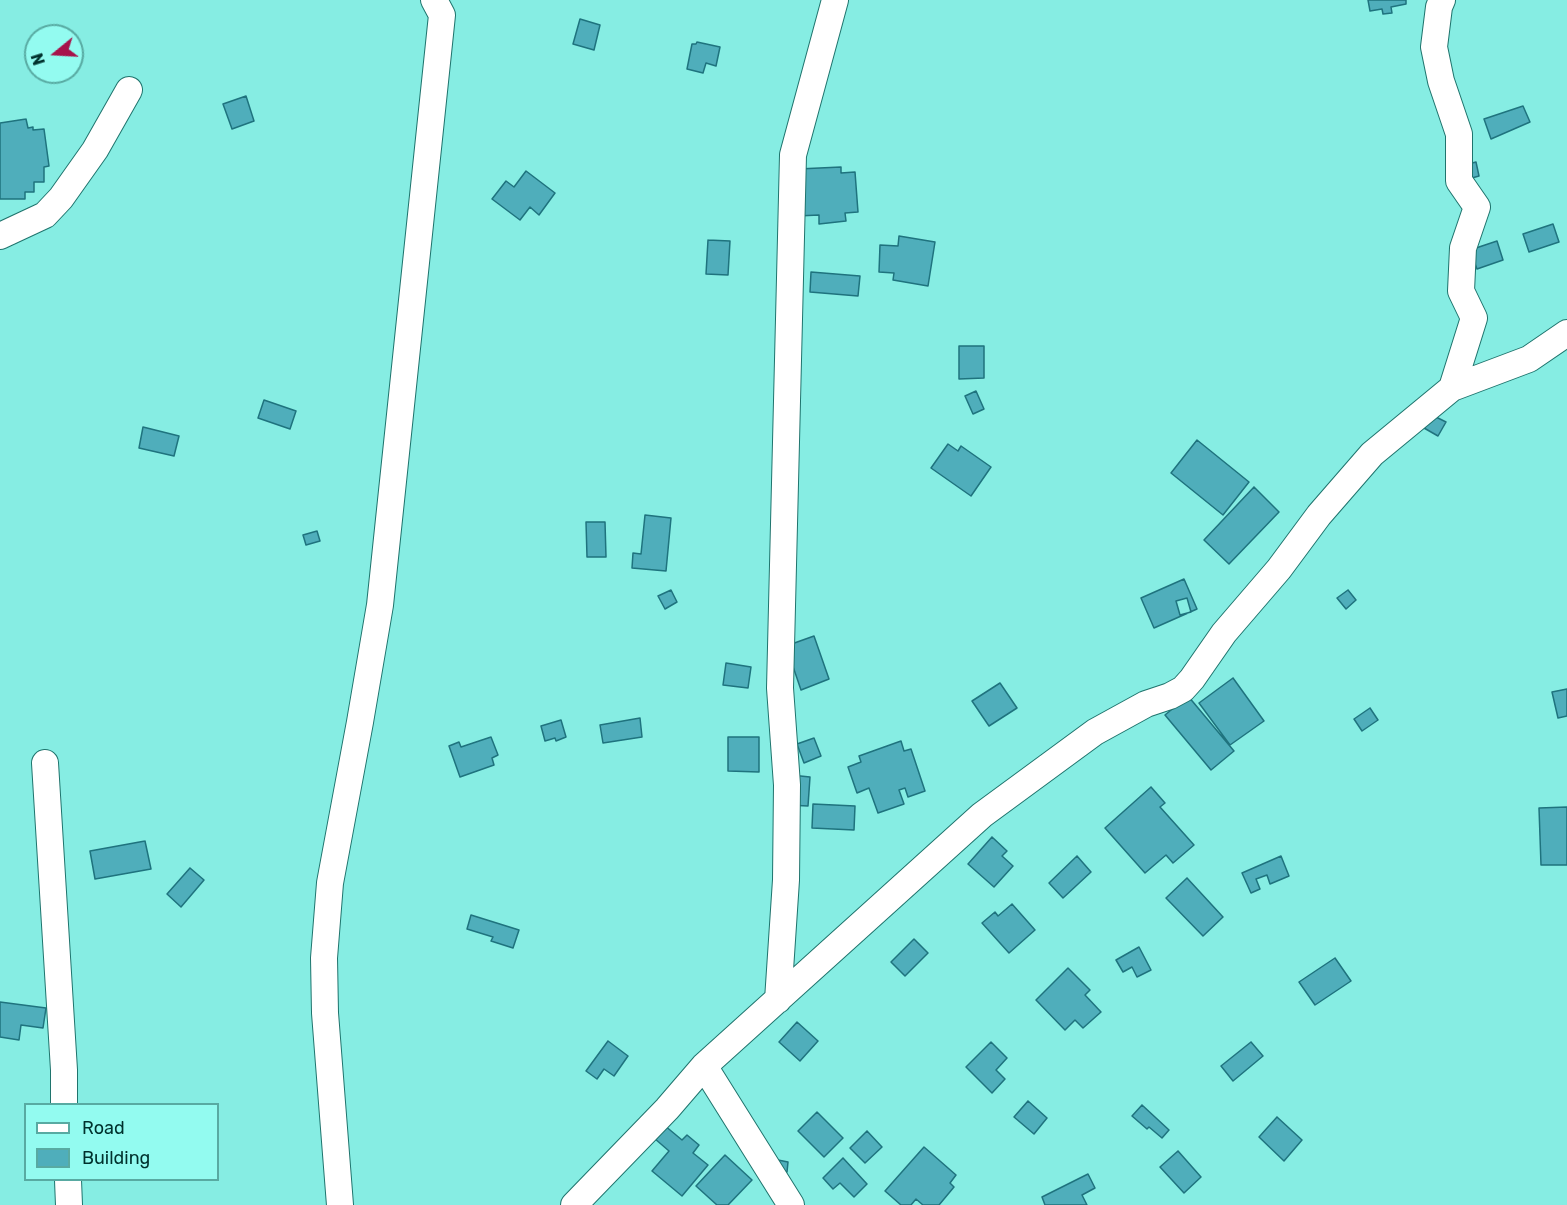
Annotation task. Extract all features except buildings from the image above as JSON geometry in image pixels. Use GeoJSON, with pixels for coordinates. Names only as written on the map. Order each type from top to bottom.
{"type":"FeatureCollection","features":[{"type":"Feature","properties":{"kind":"street"},"geometry":{"type":"LineString","coordinates":[[340,1205],[325,1013],[324,958],[330,883],[380,605],[436,93],[442,15],[434,0]]}},
{"type":"Feature","properties":{"kind":"street"},"geometry":{"type":"LineString","coordinates":[[778,1000],[786,880],[788,785],[780,688],[793,155],[835,0]]}},
{"type":"Feature","properties":{"kind":"street"},"geometry":{"type":"LineString","coordinates":[[1442,0],[1434,47],[1441,81],[1459,134],[1459,181],[1477,207],[1463,248],[1461,291],[1474,318],[1452,388]]}},
{"type":"Feature","properties":{"kind":"street"},"geometry":{"type":"LineString","coordinates":[[0,236],[45,215],[61,198],[95,150],[129,90]]}},
{"type":"Feature","properties":{"kind":"street"},"geometry":{"type":"LineString","coordinates":[[574,1205],[659,1117],[704,1066],[982,815],[1095,732],[1146,704],[1183,689],[1224,633],[1279,569],[1319,515],[1372,454],[1452,388],[1529,359],[1567,333]]}},
{"type":"Feature","properties":{"kind":"street"},"geometry":{"type":"LineString","coordinates":[[45,763],[64,1070],[64,1103]]}},
{"type":"Feature","properties":{"kind":"street"},"geometry":{"type":"LineString","coordinates":[[704,1066],[791,1205]]}},
{"type":"Feature","properties":{"kind":"street"},"geometry":{"type":"LineString","coordinates":[[68,1181],[69,1205]]}}]}
